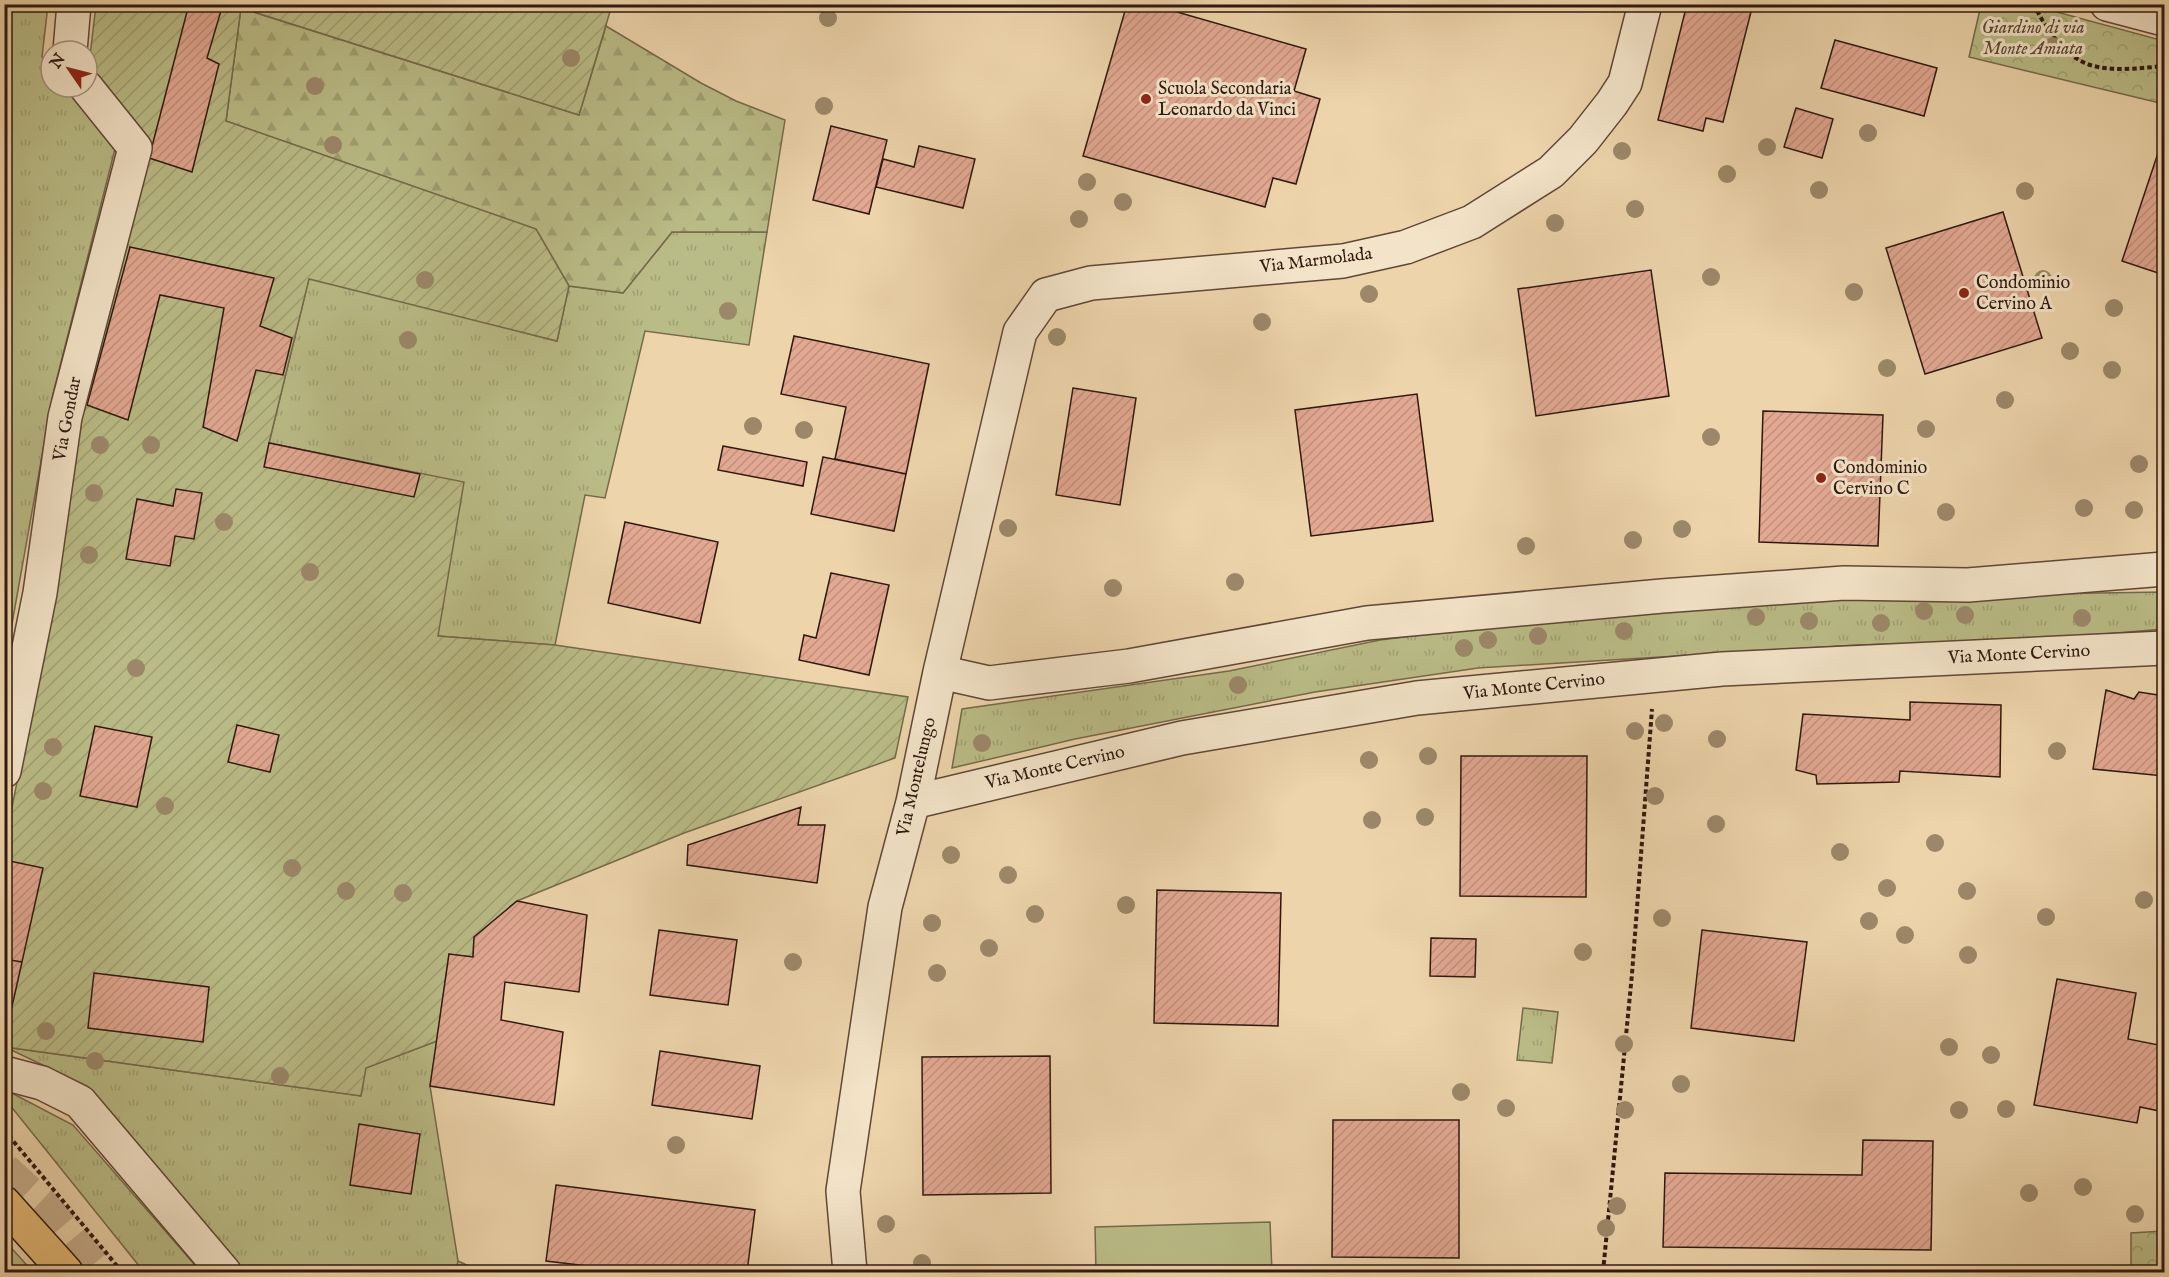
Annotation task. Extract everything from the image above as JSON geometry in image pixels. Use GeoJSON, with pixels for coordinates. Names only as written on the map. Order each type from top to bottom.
{"type":"FeatureCollection","features":[{"type":"Feature","properties":{"kind":"main road"},"geometry":{"type":"LineString","coordinates":[[4,1203],[66,1272]]}},
{"type":"Feature","properties":{"kind":"street"},"geometry":{"type":"LineString","coordinates":[[71,39],[74,4]]}},
{"type":"Feature","properties":{"kind":"street","name":"Via Marmolada"},"geometry":{"type":"LineString","coordinates":[[1046,295],[1090,283],[1342,261],[1406,247],[1473,222],[1551,172],[1583,140],[1625,83],[1645,4]]}},
{"type":"Feature","properties":{"kind":"street"},"geometry":{"type":"LineString","coordinates":[[2107,4],[2164,19]]}},
{"type":"Feature","properties":{"kind":"street","name":"Via Gondar"},"geometry":{"type":"LineString","coordinates":[[4,771],[40,593],[65,417],[135,148],[96,99]]}},
{"type":"Feature","properties":{"kind":"street","name":"Via Montelungo"},"geometry":{"type":"LineString","coordinates":[[850,1272],[843,1191],[885,907],[913,802],[940,672],[1020,332],[1046,295]]}},
{"type":"Feature","properties":{"kind":"street"},"geometry":{"type":"LineString","coordinates":[[940,672],[989,683],[1129,666],[1379,622],[1662,596],[1844,584],[1968,585],[2164,569]]}},
{"type":"Feature","properties":{"kind":"street","name":"Via Monte Cervino"},"geometry":{"type":"LineString","coordinates":[[913,802],[1182,738],[1418,698],[1722,669],[2164,648]]}},
{"type":"Feature","properties":{"kind":"street"},"geometry":{"type":"LineString","coordinates":[[4,1073],[42,1083],[80,1102],[224,1272]]}},
{"type":"Feature","properties":{"kind":"path"},"geometry":{"type":"LineString","coordinates":[[2034,4],[2044,25],[2064,49],[2088,65],[2114,69],[2164,66]]}},
{"type":"Feature","properties":{"kind":"path"},"geometry":{"type":"LineString","coordinates":[[1603,1272],[1632,974],[1651,730],[1653,675]]}},
{"type":"Feature","properties":{"kind":"path"},"geometry":{"type":"LineString","coordinates":[[4,1130],[122,1272]]}},
{"type":"Feature","properties":{"kind":"path"},"geometry":{"type":"LineString","coordinates":[[2102,1268],[2164,1270]]}},
{"type":"Feature","properties":{"kind":"green space"},"geometry":{"type":"Polygon","coordinates":[[[5,5],[48,5],[44,39],[39,39],[39,99],[75,99],[115,149],[53,394],[5,663],[5,5]]]}},
{"type":"Feature","properties":{"kind":"green space"},"geometry":{"type":"Polygon","coordinates":[[[96,5],[612,5],[579,115],[241,8],[226,121],[536,229],[569,286],[557,341],[309,279],[269,443],[464,482],[438,636],[555,645],[908,697],[895,758],[684,833],[517,901],[474,937],[473,957],[449,954],[437,1041],[366,1068],[361,1096],[5,1047],[5,842],[59,572],[80,418],[134,121],[99,77],[99,39],[92,39],[96,5]]]}},
{"type":"Feature","properties":{"kind":"green space","name":"Giardino di via Monte Amiata"},"geometry":{"type":"Polygon","coordinates":[[[1981,5],[2031,5],[2164,41],[2164,104],[1969,57],[1981,5]]]}},
{"type":"Feature","properties":{"kind":"green space"},"geometry":{"type":"Polygon","coordinates":[[[241,8],[579,115],[606,26],[701,83],[736,101],[785,120],[767,232],[672,232],[623,293],[569,286],[536,229],[226,121],[241,8]]]}},
{"type":"Feature","properties":{"kind":"green space"},"geometry":{"type":"Polygon","coordinates":[[[672,232],[767,232],[749,345],[645,331],[605,498],[585,495],[555,645],[438,636],[420,474],[269,443],[309,278],[557,341],[569,286],[623,293],[672,232]]]}},
{"type":"Feature","properties":{"kind":"green space"},"geometry":{"type":"Polygon","coordinates":[[[2164,592],[2164,629],[2032,640],[1858,645],[1478,668],[1315,692],[1075,739],[952,768],[962,709],[1229,671],[1380,640],[1675,603],[1845,597],[2164,592]]]}},
{"type":"Feature","properties":{"kind":"green space"},"geometry":{"type":"Polygon","coordinates":[[[1523,1008],[1558,1012],[1552,1063],[1517,1060],[1523,1008]]]}},
{"type":"Feature","properties":{"kind":"green space"},"geometry":{"type":"Polygon","coordinates":[[[437,1041],[430,1086],[458,1261],[456,1272],[244,1272],[87,1086],[5,1047],[361,1096],[365,1068],[437,1041]]]}},
{"type":"Feature","properties":{"kind":"green space"},"geometry":{"type":"Polygon","coordinates":[[[4,1089],[73,1125],[201,1272],[144,1272],[5,1099],[4,1089]]]}},
{"type":"Feature","properties":{"kind":"green space"},"geometry":{"type":"Polygon","coordinates":[[[1270,1222],[1272,1272],[1096,1272],[1095,1227],[1270,1222]]]}},
{"type":"Feature","properties":{"kind":"green space"},"geometry":{"type":"Polygon","coordinates":[[[2164,1231],[2164,1272],[2131,1272],[2131,1233],[2164,1231]]]}},
{"type":"Feature","properties":{"kind":"green space"},"geometry":{"type":"Polygon","coordinates":[[[5,1241],[33,1272],[5,1272],[5,1241]]]}},
{"type":"Feature","properties":{"kind":"green space"},"geometry":{"type":"Polygon","coordinates":[[[458,1261],[482,1272],[456,1272],[458,1261]]]}},
{"type":"Feature","properties":{"kind":"building"},"geometry":{"type":"Polygon","coordinates":[[[189,4],[223,4],[207,58],[219,64],[192,172],[149,158],[189,4]]]}},
{"type":"Feature","properties":{"kind":"building"},"geometry":{"type":"Polygon","coordinates":[[[1127,4],[1180,4],[1177,12],[1306,49],[1294,91],[1320,99],[1296,184],[1273,178],[1265,207],[1083,156],[1127,4]]]}},
{"type":"Feature","properties":{"kind":"building"},"geometry":{"type":"Polygon","coordinates":[[[1687,4],[1753,4],[1723,122],[1706,118],[1703,131],[1658,120],[1687,4]]]}},
{"type":"Feature","properties":{"kind":"building"},"geometry":{"type":"Polygon","coordinates":[[[1835,40],[1937,68],[1924,116],[1821,88],[1835,40]]]}},
{"type":"Feature","properties":{"kind":"building"},"geometry":{"type":"Polygon","coordinates":[[[1796,108],[1833,119],[1822,158],[1784,147],[1796,108]]]}},
{"type":"Feature","properties":{"kind":"building"},"geometry":{"type":"Polygon","coordinates":[[[831,126],[887,140],[869,214],[813,200],[831,126]]]}},
{"type":"Feature","properties":{"kind":"building"},"geometry":{"type":"Polygon","coordinates":[[[919,146],[975,159],[963,208],[876,187],[883,159],[914,167],[919,146]]]}},
{"type":"Feature","properties":{"kind":"building"},"geometry":{"type":"Polygon","coordinates":[[[2160,147],[2164,149],[2164,275],[2122,261],[2160,147]]]}},
{"type":"Feature","properties":{"kind":"building","name":"Condominio Cervino A"},"geometry":{"type":"Polygon","coordinates":[[[2003,212],[2042,338],[1925,374],[1886,248],[2003,212]]]}},
{"type":"Feature","properties":{"kind":"building"},"geometry":{"type":"Polygon","coordinates":[[[130,247],[274,278],[260,326],[292,338],[283,375],[256,370],[237,441],[203,427],[224,308],[160,295],[128,420],[87,405],[130,247]]]}},
{"type":"Feature","properties":{"kind":"building"},"geometry":{"type":"Polygon","coordinates":[[[1651,270],[1669,396],[1536,416],[1518,289],[1651,270]]]}},
{"type":"Feature","properties":{"kind":"building"},"geometry":{"type":"Polygon","coordinates":[[[794,336],[929,364],[906,474],[835,459],[846,407],[781,394],[794,336]]]}},
{"type":"Feature","properties":{"kind":"building"},"geometry":{"type":"Polygon","coordinates":[[[1073,388],[1136,398],[1120,505],[1056,495],[1073,388]]]}},
{"type":"Feature","properties":{"kind":"building"},"geometry":{"type":"Polygon","coordinates":[[[1417,394],[1433,521],[1311,536],[1295,410],[1417,394]]]}},
{"type":"Feature","properties":{"kind":"building","name":"Condominio Cervino C"},"geometry":{"type":"Polygon","coordinates":[[[1763,411],[1883,415],[1878,546],[1759,542],[1763,411]]]}},
{"type":"Feature","properties":{"kind":"building"},"geometry":{"type":"Polygon","coordinates":[[[269,443],[420,474],[414,497],[264,467],[269,443]]]}},
{"type":"Feature","properties":{"kind":"building"},"geometry":{"type":"Polygon","coordinates":[[[723,446],[807,462],[803,486],[718,470],[723,446]]]}},
{"type":"Feature","properties":{"kind":"building"},"geometry":{"type":"Polygon","coordinates":[[[823,457],[906,474],[894,531],[811,514],[823,457]]]}},
{"type":"Feature","properties":{"kind":"building"},"geometry":{"type":"Polygon","coordinates":[[[176,489],[202,493],[194,539],[175,536],[170,566],[126,559],[137,499],[173,506],[176,489]]]}},
{"type":"Feature","properties":{"kind":"building"},"geometry":{"type":"Polygon","coordinates":[[[625,522],[718,542],[700,623],[608,603],[625,522]]]}},
{"type":"Feature","properties":{"kind":"building"},"geometry":{"type":"Polygon","coordinates":[[[831,573],[889,585],[869,675],[799,660],[804,635],[816,638],[831,573]]]}},
{"type":"Feature","properties":{"kind":"building"},"geometry":{"type":"Polygon","coordinates":[[[2106,690],[2134,699],[2139,692],[2164,696],[2164,776],[2093,769],[2106,690]]]}},
{"type":"Feature","properties":{"kind":"building"},"geometry":{"type":"Polygon","coordinates":[[[1910,702],[2001,705],[2000,777],[1900,771],[1899,782],[1817,784],[1816,775],[1796,770],[1803,714],[1910,720],[1910,702]]]}},
{"type":"Feature","properties":{"kind":"building"},"geometry":{"type":"Polygon","coordinates":[[[237,725],[279,735],[270,772],[228,762],[237,725]]]}},
{"type":"Feature","properties":{"kind":"building"},"geometry":{"type":"Polygon","coordinates":[[[95,726],[152,737],[137,807],[80,796],[95,726]]]}},
{"type":"Feature","properties":{"kind":"building"},"geometry":{"type":"Polygon","coordinates":[[[1461,756],[1587,756],[1586,897],[1460,896],[1461,756]]]}},
{"type":"Feature","properties":{"kind":"building"},"geometry":{"type":"Polygon","coordinates":[[[801,807],[798,825],[825,825],[817,883],[687,865],[688,845],[801,807]]]}},
{"type":"Feature","properties":{"kind":"building"},"geometry":{"type":"Polygon","coordinates":[[[5,860],[43,868],[22,962],[4,959],[5,860]]]}},
{"type":"Feature","properties":{"kind":"building"},"geometry":{"type":"Polygon","coordinates":[[[1157,890],[1281,893],[1278,1026],[1154,1023],[1157,890]]]}},
{"type":"Feature","properties":{"kind":"building"},"geometry":{"type":"Polygon","coordinates":[[[517,901],[587,915],[579,992],[505,982],[501,1020],[563,1032],[554,1105],[430,1086],[449,954],[473,957],[474,937],[517,901]]]}},
{"type":"Feature","properties":{"kind":"building"},"geometry":{"type":"Polygon","coordinates":[[[659,930],[737,940],[728,1005],[650,995],[659,930]]]}},
{"type":"Feature","properties":{"kind":"building"},"geometry":{"type":"Polygon","coordinates":[[[1702,930],[1807,942],[1794,1041],[1691,1028],[1702,930]]]}},
{"type":"Feature","properties":{"kind":"building"},"geometry":{"type":"Polygon","coordinates":[[[1431,938],[1476,939],[1475,977],[1430,976],[1431,938]]]}},
{"type":"Feature","properties":{"kind":"building"},"geometry":{"type":"Polygon","coordinates":[[[4,959],[22,962],[4,1042],[4,959]]]}},
{"type":"Feature","properties":{"kind":"building"},"geometry":{"type":"Polygon","coordinates":[[[94,973],[209,987],[203,1042],[88,1028],[94,973]]]}},
{"type":"Feature","properties":{"kind":"building"},"geometry":{"type":"Polygon","coordinates":[[[2057,979],[2136,993],[2128,1039],[2164,1046],[2164,1112],[2140,1107],[2137,1123],[2034,1105],[2057,979]]]}},
{"type":"Feature","properties":{"kind":"building"},"geometry":{"type":"Polygon","coordinates":[[[660,1051],[760,1066],[752,1119],[652,1105],[660,1051]]]}},
{"type":"Feature","properties":{"kind":"building"},"geometry":{"type":"Polygon","coordinates":[[[1050,1056],[1051,1193],[923,1195],[922,1057],[1050,1056]]]}},
{"type":"Feature","properties":{"kind":"building"},"geometry":{"type":"Polygon","coordinates":[[[1333,1120],[1459,1120],[1459,1258],[1332,1257],[1333,1120]]]}},
{"type":"Feature","properties":{"kind":"building"},"geometry":{"type":"Polygon","coordinates":[[[359,1124],[420,1134],[411,1194],[350,1185],[359,1124]]]}},
{"type":"Feature","properties":{"kind":"building"},"geometry":{"type":"Polygon","coordinates":[[[1863,1140],[1933,1141],[1931,1250],[1663,1247],[1665,1173],[1862,1175],[1863,1140]]]}},
{"type":"Feature","properties":{"kind":"building"},"geometry":{"type":"Polygon","coordinates":[[[556,1185],[755,1210],[747,1272],[638,1272],[546,1261],[556,1185]]]}},
{"type":"Feature","properties":{"kind":"tunnel"},"geometry":{"type":"LineString","coordinates":[[4,1169],[45,1207],[100,1272]]}},
{"type":"Feature","properties":{"kind":"place","name":"Scuola Secondaria Leonardo da Vinci"},"geometry":{"type":"Point","coordinates":[1146,99]}},
{"type":"Feature","properties":{"kind":"place","name":"Condominio Cervino A"},"geometry":{"type":"Point","coordinates":[1964,293]}},
{"type":"Feature","properties":{"kind":"place","name":"Condominio Cervino C"},"geometry":{"type":"Point","coordinates":[1821,478]}}]}
